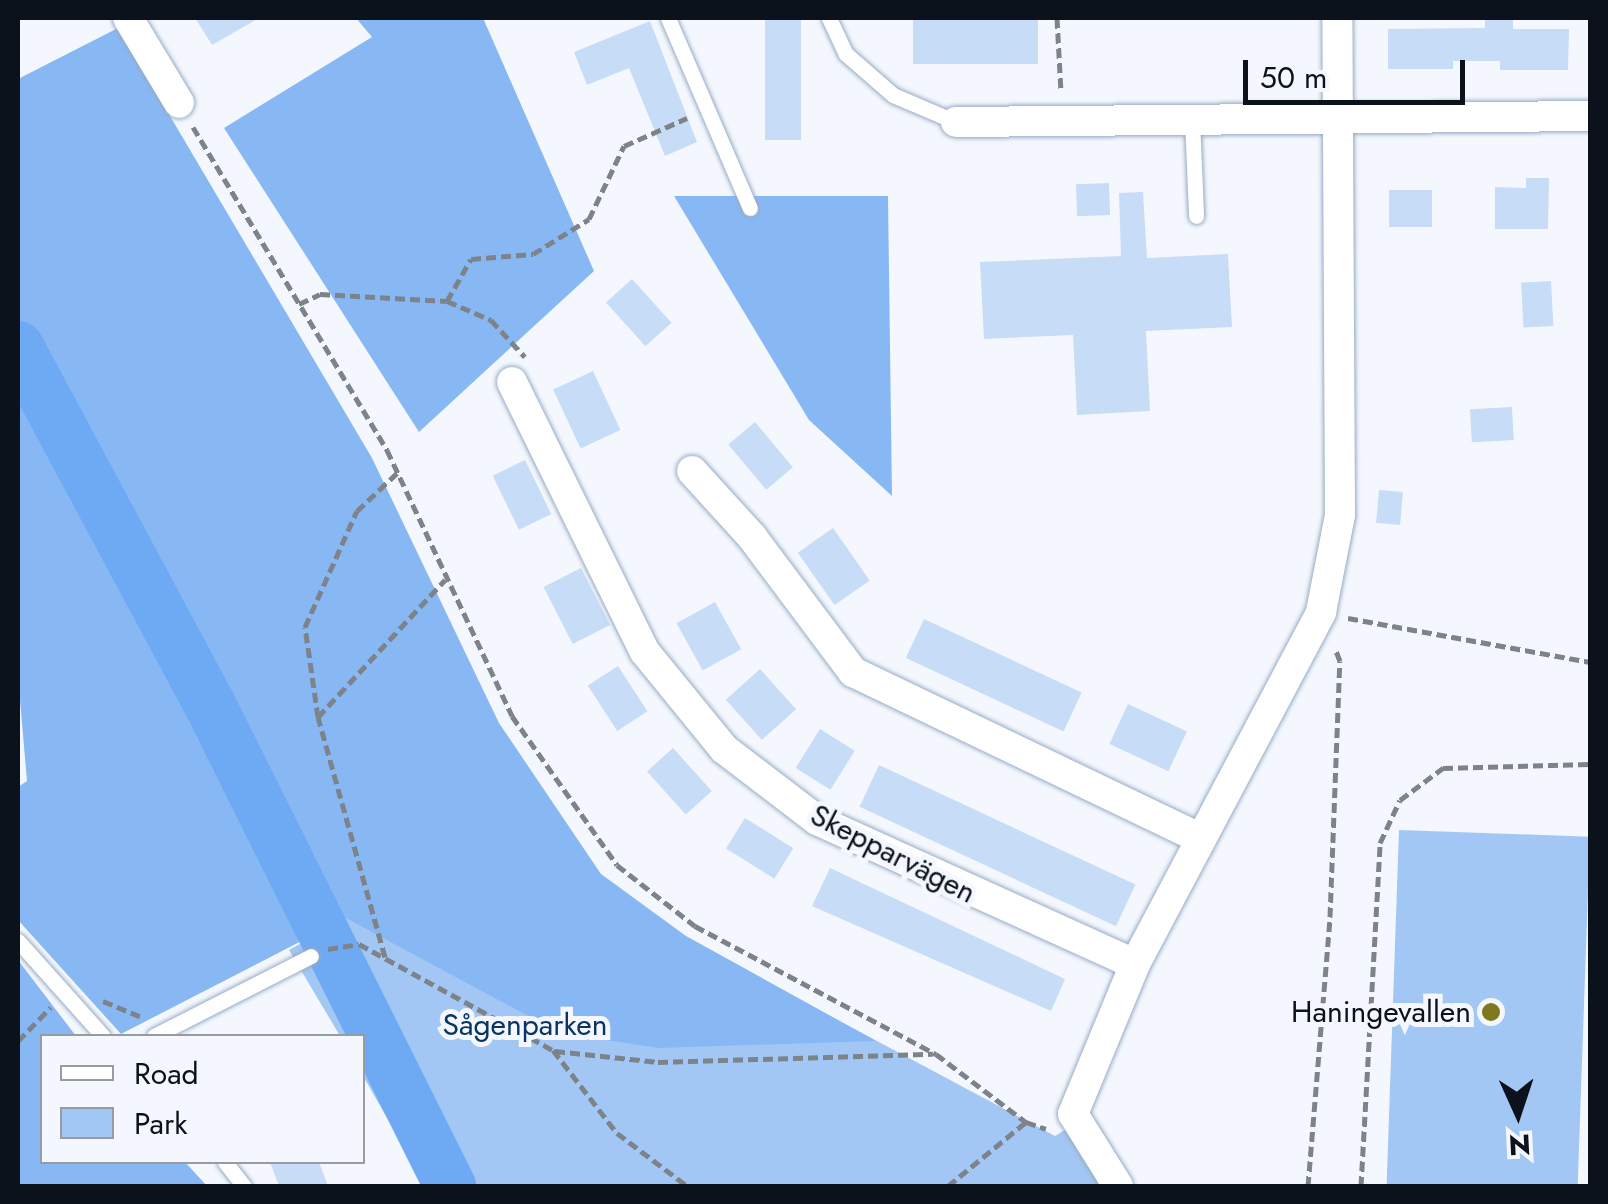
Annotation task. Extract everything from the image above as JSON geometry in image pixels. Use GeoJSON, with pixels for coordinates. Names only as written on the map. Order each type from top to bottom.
{"type":"FeatureCollection","features":[{"type":"Feature","properties":{"kind":"street"},"geometry":{"type":"LineString","coordinates":[[128,18],[179,103]]}},
{"type":"Feature","properties":{"kind":"street"},"geometry":{"type":"LineString","coordinates":[[1118,1186],[1073,1114],[1135,964],[1320,612],[1340,515],[1337,18]]}},
{"type":"Feature","properties":{"kind":"street"},"geometry":{"type":"LineString","coordinates":[[956,122],[1590,116]]}},
{"type":"Feature","properties":{"kind":"street","name":"Skepparvägen"},"geometry":{"type":"LineString","coordinates":[[512,382],[645,652],[724,749],[817,820],[1135,964]]}},
{"type":"Feature","properties":{"kind":"street"},"geometry":{"type":"LineString","coordinates":[[692,471],[752,537],[853,672],[1201,839]]}},
{"type":"Feature","properties":{"kind":"lane"},"geometry":{"type":"LineString","coordinates":[[668,18],[750,208]]}},
{"type":"Feature","properties":{"kind":"lane"},"geometry":{"type":"LineString","coordinates":[[828,18],[846,54],[894,95],[956,122]]}},
{"type":"Feature","properties":{"kind":"lane"},"geometry":{"type":"LineString","coordinates":[[1192,119],[1196,216]]}},
{"type":"Feature","properties":{"kind":"lane"},"geometry":{"type":"LineString","coordinates":[[18,941],[101,1034]]}},
{"type":"Feature","properties":{"kind":"lane"},"geometry":{"type":"LineString","coordinates":[[161,1033],[311,956]]}},
{"type":"Feature","properties":{"kind":"lane"},"geometry":{"type":"LineString","coordinates":[[227,1164],[244,1186]]}},
{"type":"Feature","properties":{"kind":"path"},"geometry":{"type":"LineString","coordinates":[[1056,18],[1062,120]]}},
{"type":"Feature","properties":{"kind":"path"},"geometry":{"type":"LineString","coordinates":[[179,103],[398,473],[512,716],[618,865],[696,926],[936,1054],[1026,1122],[1054,1133],[1073,1114]]}},
{"type":"Feature","properties":{"kind":"path"},"geometry":{"type":"LineString","coordinates":[[446,301],[472,259],[533,254],[589,219],[624,146],[707,108]]}},
{"type":"Feature","properties":{"kind":"path"},"geometry":{"type":"LineString","coordinates":[[299,304],[320,294],[446,301],[491,320],[527,353],[512,382]]}},
{"type":"Feature","properties":{"kind":"path"},"geometry":{"type":"LineString","coordinates":[[385,957],[318,717],[305,627],[357,511],[398,473]]}},
{"type":"Feature","properties":{"kind":"path"},"geometry":{"type":"LineString","coordinates":[[318,717],[445,580]]}},
{"type":"Feature","properties":{"kind":"path"},"geometry":{"type":"LineString","coordinates":[[1320,612],[1590,662]]}},
{"type":"Feature","properties":{"kind":"path"},"geometry":{"type":"LineString","coordinates":[[1308,1186],[1330,917],[1340,661],[1320,612]]}},
{"type":"Feature","properties":{"kind":"path"},"geometry":{"type":"LineString","coordinates":[[1360,1186],[1380,843],[1400,800],[1444,768],[1590,764]]}},
{"type":"Feature","properties":{"kind":"path"},"geometry":{"type":"LineString","coordinates":[[343,942],[385,957],[553,1050],[658,1062],[936,1054]]}},
{"type":"Feature","properties":{"kind":"path"},"geometry":{"type":"LineString","coordinates":[[50,979],[161,1033]]}},
{"type":"Feature","properties":{"kind":"path"},"geometry":{"type":"LineString","coordinates":[[18,1041],[63,994]]}},
{"type":"Feature","properties":{"kind":"path"},"geometry":{"type":"LineString","coordinates":[[553,1050],[617,1133],[686,1186]]}},
{"type":"Feature","properties":{"kind":"path"},"geometry":{"type":"LineString","coordinates":[[948,1186],[1026,1122]]}},
{"type":"Feature","properties":{"kind":"green space","name":"Sågenparken"},"geometry":{"type":"Polygon","coordinates":[[[550,802],[600,876],[686,939],[1055,1136],[1073,1125],[1111,1186],[426,1186],[365,1079],[365,1034],[339,1034],[289,950],[550,802]]]}},
{"type":"Feature","properties":{"kind":"green space","name":"Haningevallen"},"geometry":{"type":"Polygon","coordinates":[[[1399,830],[1590,837],[1578,1186],[1387,1186],[1399,830]]]}},
{"type":"Feature","properties":{"kind":"shaded area"},"geometry":{"type":"Polygon","coordinates":[[[356,18],[483,18],[594,271],[419,432],[224,128],[372,37],[356,18]]]}},
{"type":"Feature","properties":{"kind":"shaded area"},"geometry":{"type":"Polygon","coordinates":[[[118,28],[372,458],[499,723],[601,874],[686,936],[876,1041],[659,1048],[560,1033],[346,918],[121,1034],[18,920],[18,787],[27,781],[18,677],[18,79],[118,28]]]}},
{"type":"Feature","properties":{"kind":"shaded area"},"geometry":{"type":"Polygon","coordinates":[[[674,196],[888,196],[892,496],[809,420],[674,196]]]}},
{"type":"Feature","properties":{"kind":"shaded area"},"geometry":{"type":"Polygon","coordinates":[[[18,960],[74,1034],[40,1034],[40,1164],[187,1164],[207,1186],[18,1186],[18,960]]]}},
{"type":"Feature","properties":{"kind":"building"},"geometry":{"type":"Polygon","coordinates":[[[195,18],[259,18],[212,45],[195,18]]]}},
{"type":"Feature","properties":{"kind":"building"},"geometry":{"type":"Polygon","coordinates":[[[765,18],[801,18],[801,140],[765,140],[765,18]]]}},
{"type":"Feature","properties":{"kind":"building"},"geometry":{"type":"Polygon","coordinates":[[[913,18],[1038,18],[1038,64],[913,64],[913,18]]]}},
{"type":"Feature","properties":{"kind":"building"},"geometry":{"type":"Polygon","coordinates":[[[1485,18],[1513,18],[1513,29],[1569,29],[1568,70],[1500,70],[1500,61],[1453,61],[1453,69],[1388,69],[1388,29],[1485,28],[1485,18]]]}},
{"type":"Feature","properties":{"kind":"building"},"geometry":{"type":"Polygon","coordinates":[[[650,21],[697,142],[665,156],[629,68],[587,85],[574,52],[650,21]]]}},
{"type":"Feature","properties":{"kind":"building"},"geometry":{"type":"Polygon","coordinates":[[[1526,178],[1549,178],[1548,229],[1495,229],[1495,187],[1526,188],[1526,178]]]}},
{"type":"Feature","properties":{"kind":"building"},"geometry":{"type":"Polygon","coordinates":[[[1109,183],[1110,215],[1077,216],[1076,184],[1109,183]]]}},
{"type":"Feature","properties":{"kind":"building"},"geometry":{"type":"Polygon","coordinates":[[[1389,190],[1432,190],[1432,227],[1389,227],[1389,190]]]}},
{"type":"Feature","properties":{"kind":"building"},"geometry":{"type":"Polygon","coordinates":[[[1143,192],[1147,258],[1228,254],[1232,327],[1146,331],[1150,411],[1077,415],[1073,335],[984,339],[980,262],[1121,256],[1119,193],[1143,192]]]}},
{"type":"Feature","properties":{"kind":"building"},"geometry":{"type":"Polygon","coordinates":[[[632,279],[671,323],[645,346],[606,302],[632,279]]]}},
{"type":"Feature","properties":{"kind":"building"},"geometry":{"type":"Polygon","coordinates":[[[1551,281],[1553,326],[1523,328],[1521,283],[1551,281]]]}},
{"type":"Feature","properties":{"kind":"building"},"geometry":{"type":"Polygon","coordinates":[[[593,371],[620,430],[581,449],[553,390],[593,371]]]}},
{"type":"Feature","properties":{"kind":"building"},"geometry":{"type":"Polygon","coordinates":[[[1512,407],[1514,440],[1472,442],[1470,409],[1512,407]]]}},
{"type":"Feature","properties":{"kind":"building"},"geometry":{"type":"Polygon","coordinates":[[[755,422],[793,467],[766,490],[728,444],[755,422]]]}},
{"type":"Feature","properties":{"kind":"building"},"geometry":{"type":"Polygon","coordinates":[[[525,460],[551,514],[519,530],[493,476],[525,460]]]}},
{"type":"Feature","properties":{"kind":"building"},"geometry":{"type":"Polygon","coordinates":[[[1379,490],[1403,492],[1400,525],[1376,523],[1379,490]]]}},
{"type":"Feature","properties":{"kind":"building"},"geometry":{"type":"Polygon","coordinates":[[[833,528],[870,580],[834,605],[798,553],[833,528]]]}},
{"type":"Feature","properties":{"kind":"building"},"geometry":{"type":"Polygon","coordinates":[[[581,568],[610,625],[573,644],[544,587],[581,568]]]}},
{"type":"Feature","properties":{"kind":"building"},"geometry":{"type":"Polygon","coordinates":[[[715,602],[741,649],[703,671],[677,623],[715,602]]]}},
{"type":"Feature","properties":{"kind":"building"},"geometry":{"type":"Polygon","coordinates":[[[924,619],[1082,693],[1064,732],[906,658],[924,619]]]}},
{"type":"Feature","properties":{"kind":"building"},"geometry":{"type":"Polygon","coordinates":[[[618,666],[647,711],[617,731],[588,686],[618,666]]]}},
{"type":"Feature","properties":{"kind":"building"},"geometry":{"type":"Polygon","coordinates":[[[760,669],[796,709],[762,740],[726,700],[760,669]]]}},
{"type":"Feature","properties":{"kind":"building"},"geometry":{"type":"Polygon","coordinates":[[[1128,704],[1187,731],[1168,771],[1109,744],[1128,704]]]}},
{"type":"Feature","properties":{"kind":"building"},"geometry":{"type":"Polygon","coordinates":[[[820,729],[855,751],[830,790],[796,768],[820,729]]]}},
{"type":"Feature","properties":{"kind":"building"},"geometry":{"type":"Polygon","coordinates":[[[673,748],[712,791],[686,815],[647,771],[673,748]]]}},
{"type":"Feature","properties":{"kind":"building"},"geometry":{"type":"Polygon","coordinates":[[[879,765],[1135,885],[1116,926],[860,807],[879,765]]]}},
{"type":"Feature","properties":{"kind":"building"},"geometry":{"type":"Polygon","coordinates":[[[745,818],[793,848],[774,879],[726,849],[745,818]]]}},
{"type":"Feature","properties":{"kind":"building"},"geometry":{"type":"Polygon","coordinates":[[[830,868],[1065,979],[1051,1011],[812,906],[830,868]]]}},
{"type":"Feature","properties":{"kind":"building"},"geometry":{"type":"Polygon","coordinates":[[[271,1164],[320,1164],[328,1186],[279,1186],[271,1164]]]}},
{"type":"Feature","properties":{"kind":"waterway"},"geometry":{"type":"LineString","coordinates":[[18,347],[210,705],[450,1186]]}},
{"type":"Feature","properties":{"kind":"place","name":"Haningevallen"},"geometry":{"type":"Point","coordinates":[1491,1012]}}]}
